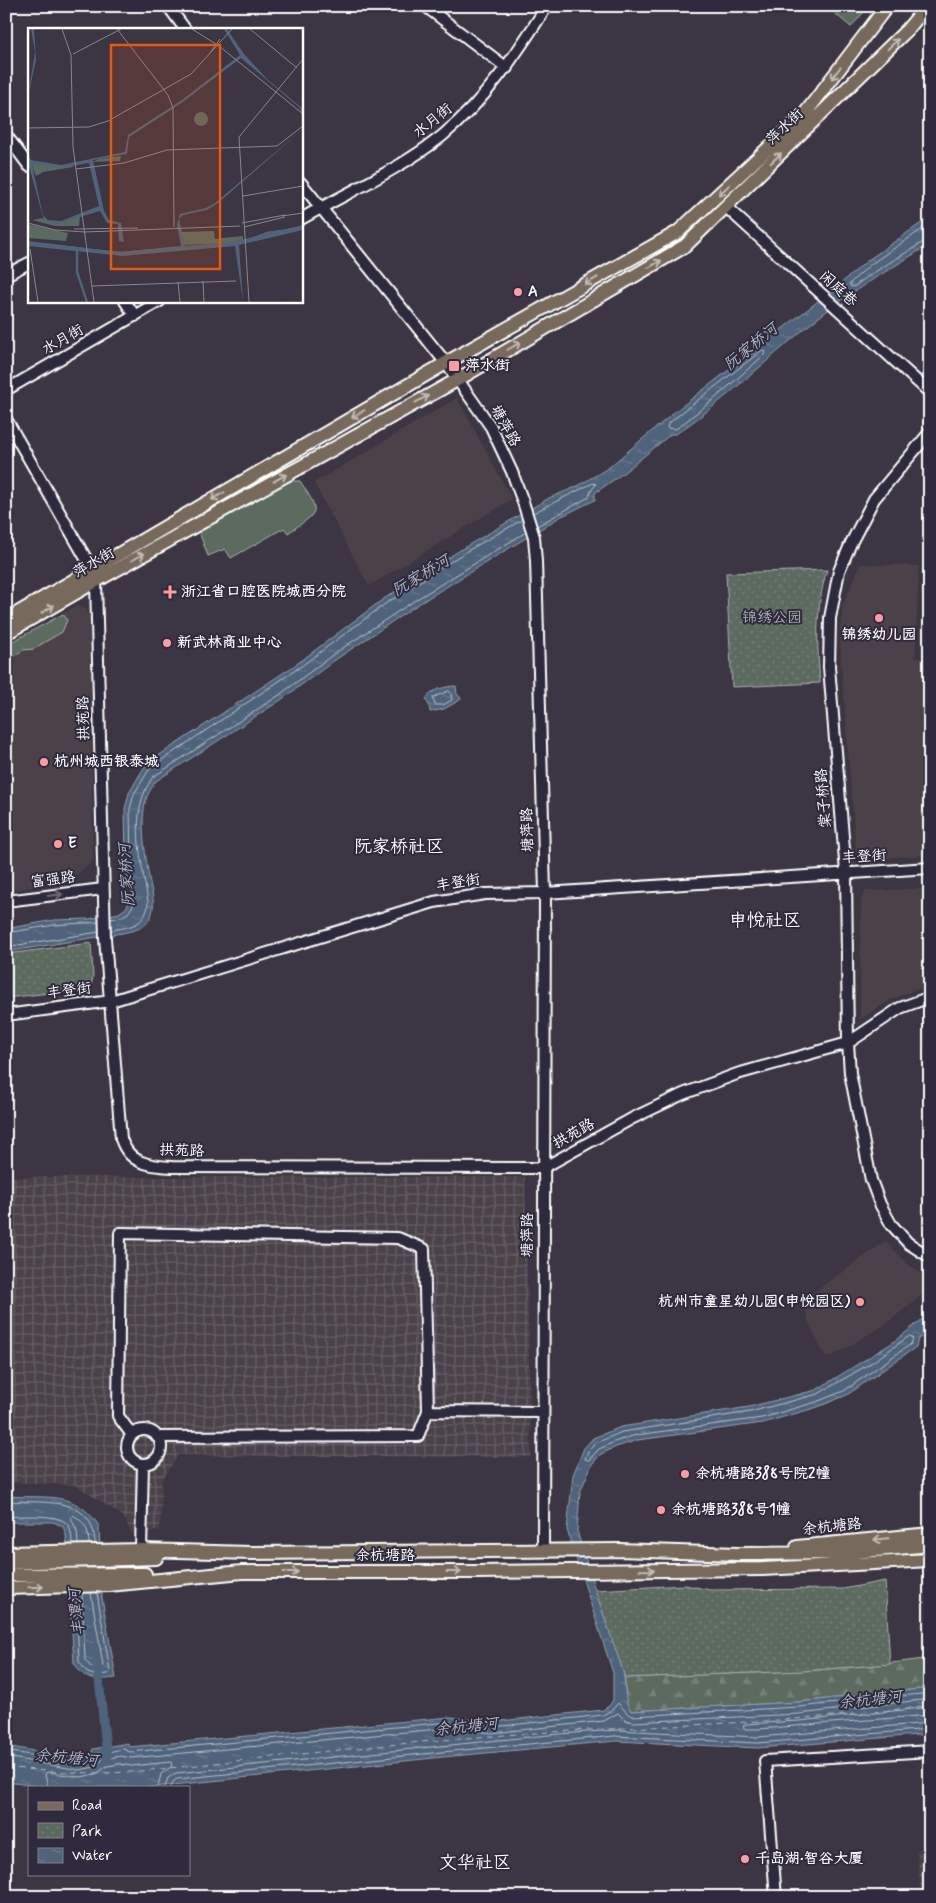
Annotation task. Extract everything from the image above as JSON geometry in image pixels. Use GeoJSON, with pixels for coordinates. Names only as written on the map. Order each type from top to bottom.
{"type":"FeatureCollection","features":[{"type":"Feature","properties":{"kind":"main road","name":"萍水街"},"geometry":{"type":"LineString","coordinates":[[6,634],[94,575],[446,363],[678,232],[804,115],[887,6]]}},
{"type":"Feature","properties":{"kind":"main road","name":"萍水街"},"geometry":{"type":"LineString","coordinates":[[6,620],[94,575],[457,380],[685,246],[907,30],[926,8]]}},
{"type":"Feature","properties":{"kind":"main road","name":"余杭塘路"},"geometry":{"type":"LineString","coordinates":[[738,1554],[814,1544],[930,1534]]}},
{"type":"Feature","properties":{"kind":"main road","name":"余杭塘路"},"geometry":{"type":"LineString","coordinates":[[6,1588],[62,1568],[141,1550],[251,1553],[585,1550],[738,1554],[844,1553],[930,1545]]}},
{"type":"Feature","properties":{"kind":"main road","name":"余杭塘路"},"geometry":{"type":"LineString","coordinates":[[6,1553],[109,1580],[242,1572],[763,1569],[930,1560]]}},
{"type":"Feature","properties":{"kind":"main road"},"geometry":{"type":"LineString","coordinates":[[109,1556],[251,1553]]}},
{"type":"Feature","properties":{"kind":"main road"},"geometry":{"type":"LineString","coordinates":[[6,1563],[62,1568]]}},
{"type":"Feature","properties":{"kind":"main road"},"geometry":{"type":"LineString","coordinates":[[6,1575],[62,1568]]}},
{"type":"Feature","properties":{"kind":"main road","name":"余杭塘路"},"geometry":{"type":"LineString","coordinates":[[763,1569],[819,1575],[930,1568]]}},
{"type":"Feature","properties":{"kind":"street"},"geometry":{"type":"LineString","coordinates":[[168,6],[184,28]]}},
{"type":"Feature","properties":{"kind":"street"},"geometry":{"type":"LineString","coordinates":[[425,6],[507,68]]}},
{"type":"Feature","properties":{"kind":"street","name":"水月街"},"geometry":{"type":"LineString","coordinates":[[302,218],[402,164],[441,136],[465,115],[507,68],[547,6]]}},
{"type":"Feature","properties":{"kind":"street"},"geometry":{"type":"LineString","coordinates":[[6,134],[28,165]]}},
{"type":"Feature","properties":{"kind":"street","name":"塘萍路"},"geometry":{"type":"LineString","coordinates":[[302,184],[446,363],[491,428],[512,472],[534,537],[545,893],[543,1550]]}},
{"type":"Feature","properties":{"kind":"street","name":"闲庭巷"},"geometry":{"type":"LineString","coordinates":[[726,207],[930,393]]}},
{"type":"Feature","properties":{"kind":"street"},"geometry":{"type":"LineString","coordinates":[[6,275],[28,264]]}},
{"type":"Feature","properties":{"kind":"street"},"geometry":{"type":"LineString","coordinates":[[126,302],[135,316]]}},
{"type":"Feature","properties":{"kind":"street","name":"水月街"},"geometry":{"type":"LineString","coordinates":[[6,390],[158,302]]}},
{"type":"Feature","properties":{"kind":"street","name":"拱苑路"},"geometry":{"type":"LineString","coordinates":[[6,419],[94,575],[105,938],[121,1139],[124,1149],[133,1158],[146,1164],[172,1167],[543,1168],[633,1118],[683,1094],[737,1074],[848,1043],[900,1008],[930,997]]}},
{"type":"Feature","properties":{"kind":"street","name":"棠子桥路"},"geometry":{"type":"LineString","coordinates":[[930,432],[874,499],[855,534],[839,571],[830,618],[828,667],[846,873],[850,1073],[871,1180],[880,1204],[891,1224],[908,1243],[930,1257]]}},
{"type":"Feature","properties":{"kind":"street","name":"丰登街"},"geometry":{"type":"LineString","coordinates":[[6,1015],[111,1001],[434,902],[485,894],[545,893],[930,868]]}},
{"type":"Feature","properties":{"kind":"street","name":"富强路"},"geometry":{"type":"LineString","coordinates":[[6,901],[103,889]]}},
{"type":"Feature","properties":{"kind":"street"},"geometry":{"type":"LineString","coordinates":[[132,1434],[118,1416],[120,1233],[398,1238],[424,1249],[428,1410],[418,1436],[157,1437]]}},
{"type":"Feature","properties":{"kind":"street"},"geometry":{"type":"LineString","coordinates":[[428,1410],[543,1412]]}},
{"type":"Feature","properties":{"kind":"street"},"geometry":{"type":"LineString","coordinates":[[142,1430],[153,1433],[157,1437],[160,1442],[160,1452],[153,1461],[143,1464],[132,1460],[127,1450],[128,1439],[132,1434],[142,1430]]}},
{"type":"Feature","properties":{"kind":"street"},"geometry":{"type":"LineString","coordinates":[[141,1550],[143,1464]]}},
{"type":"Feature","properties":{"kind":"street"},"geometry":{"type":"LineString","coordinates":[[776,1897],[765,1761],[930,1751]]}},
{"type":"Feature","properties":{"kind":"shaded area"},"geometry":{"type":"Polygon","coordinates":[[[457,398],[512,499],[369,586],[314,483],[457,398]]]}},
{"type":"Feature","properties":{"kind":"shaded area"},"geometry":{"type":"Polygon","coordinates":[[[861,564],[919,566],[915,658],[930,658],[930,855],[867,859],[856,851],[840,632],[843,604],[861,564]]]}},
{"type":"Feature","properties":{"kind":"shaded area"},"geometry":{"type":"Polygon","coordinates":[[[76,606],[86,609],[90,619],[93,861],[78,873],[36,886],[6,892],[6,645],[76,606]]]}},
{"type":"Feature","properties":{"kind":"shaded area"},"geometry":{"type":"Polygon","coordinates":[[[930,888],[930,987],[914,990],[889,1001],[860,1019],[861,901],[865,891],[930,888]]]}},
{"type":"Feature","properties":{"kind":"shaded area"},"geometry":{"type":"Polygon","coordinates":[[[923,1008],[930,1008],[930,1106],[923,1008]]]}},
{"type":"Feature","properties":{"kind":"shaded area"},"geometry":{"type":"Polygon","coordinates":[[[6,1177],[525,1177],[531,1457],[178,1455],[162,1480],[160,1531],[131,1533],[124,1517],[76,1485],[6,1482],[6,1177]]]}},
{"type":"Feature","properties":{"kind":"shaded area","name":"杭州市童星幼儿园(申悦园区)"},"geometry":{"type":"Polygon","coordinates":[[[886,1241],[907,1263],[930,1280],[930,1288],[887,1323],[833,1356],[825,1356],[809,1323],[805,1307],[807,1297],[886,1241]]]}},
{"type":"Feature","properties":{"kind":"shaded area"},"geometry":{"type":"Polygon","coordinates":[[[930,1848],[930,1897],[921,1897],[917,1849],[930,1848]]]}},
{"type":"Feature","properties":{"kind":"green space"},"geometry":{"type":"Polygon","coordinates":[[[826,6],[869,6],[851,27],[826,6]]]}},
{"type":"Feature","properties":{"kind":"green space"},"geometry":{"type":"Polygon","coordinates":[[[289,481],[300,481],[312,500],[314,512],[311,516],[288,533],[284,528],[231,558],[225,549],[208,556],[199,532],[289,481]]]}},
{"type":"Feature","properties":{"kind":"green space","name":"锦绣公园"},"geometry":{"type":"Polygon","coordinates":[[[827,570],[820,598],[819,612],[820,683],[732,687],[726,573],[827,570]]]}},
{"type":"Feature","properties":{"kind":"green space"},"geometry":{"type":"Polygon","coordinates":[[[63,614],[67,620],[62,632],[33,649],[23,650],[6,662],[6,645],[63,614]]]}},
{"type":"Feature","properties":{"kind":"green space"},"geometry":{"type":"Polygon","coordinates":[[[91,943],[93,976],[91,987],[6,998],[6,954],[91,943]]]}},
{"type":"Feature","properties":{"kind":"green space"},"geometry":{"type":"Polygon","coordinates":[[[885,1581],[890,1664],[803,1671],[625,1678],[595,1590],[685,1585],[710,1590],[843,1589],[885,1581]]]}},
{"type":"Feature","properties":{"kind":"green space"},"geometry":{"type":"Polygon","coordinates":[[[930,1658],[930,1688],[799,1702],[631,1711],[625,1702],[625,1678],[816,1670],[930,1658]]]}},
{"type":"Feature","properties":{"kind":"water","name":"阮家桥河"},"geometry":{"type":"Polygon","coordinates":[[[930,217],[930,244],[824,313],[696,420],[676,434],[671,434],[622,474],[595,493],[595,500],[560,517],[420,603],[338,658],[281,700],[156,781],[147,798],[143,817],[144,844],[153,905],[149,920],[144,926],[122,933],[6,952],[6,929],[54,920],[89,919],[119,913],[126,908],[129,902],[125,809],[129,793],[146,764],[298,663],[382,600],[465,547],[549,498],[576,487],[608,468],[677,410],[839,285],[868,260],[930,217]]]}},
{"type":"Feature","properties":{"kind":"water"},"geometry":{"type":"Polygon","coordinates":[[[456,686],[457,694],[461,698],[460,700],[444,709],[430,712],[426,700],[430,694],[442,688],[456,686]]]}},
{"type":"Feature","properties":{"kind":"water","name":"余杭塘河"},"geometry":{"type":"Polygon","coordinates":[[[930,1307],[930,1332],[918,1339],[916,1347],[847,1395],[818,1407],[763,1423],[638,1440],[601,1454],[592,1464],[580,1492],[577,1531],[622,1668],[626,1701],[631,1711],[799,1702],[930,1688],[930,1734],[758,1748],[616,1741],[164,1786],[39,1786],[6,1782],[6,1746],[80,1759],[90,1756],[93,1749],[128,1743],[129,1747],[450,1717],[491,1722],[603,1710],[613,1700],[613,1673],[567,1530],[573,1475],[584,1448],[593,1438],[621,1427],[749,1407],[816,1390],[892,1343],[923,1319],[930,1307]]]}},
{"type":"Feature","properties":{"kind":"water"},"geometry":{"type":"Polygon","coordinates":[[[6,1496],[46,1497],[69,1501],[80,1506],[90,1514],[99,1526],[102,1598],[116,1678],[97,1680],[88,1678],[74,1663],[66,1535],[63,1526],[53,1522],[6,1522],[6,1496]]]}},
{"type":"Feature","properties":{"kind":"waterway","name":"丰潭河"},"geometry":{"type":"LineString","coordinates":[[98,1669],[107,1758]]}},
{"type":"Feature","properties":{"kind":"ferry route"},"geometry":{"type":"LineString","coordinates":[[6,1767],[68,1772],[130,1772],[470,1738],[776,1720],[930,1705]]}},
{"type":"Feature","properties":{"kind":"place","name":"A"},"geometry":{"type":"Point","coordinates":[518,292]}},
{"type":"Feature","properties":{"kind":"place","name":"萍水街"},"geometry":{"type":"Point","coordinates":[454,366]}},
{"type":"Feature","properties":{"kind":"place","name":"浙江省口腔医院城西分院"},"geometry":{"type":"Point","coordinates":[170,592]}},
{"type":"Feature","properties":{"kind":"place","name":"锦绣幼儿园"},"geometry":{"type":"Point","coordinates":[879,618]}},
{"type":"Feature","properties":{"kind":"place","name":"新武林商业中心"},"geometry":{"type":"Point","coordinates":[167,643]}},
{"type":"Feature","properties":{"kind":"place","name":"杭州城西银泰城"},"geometry":{"type":"Point","coordinates":[44,762]}},
{"type":"Feature","properties":{"kind":"place","name":"E"},"geometry":{"type":"Point","coordinates":[58,844]}},
{"type":"Feature","properties":{"kind":"place","name":"杭州市童星幼儿园(申悦园区)"},"geometry":{"type":"Point","coordinates":[860,1302]}},
{"type":"Feature","properties":{"kind":"place","name":"余杭塘路388号院2幢"},"geometry":{"type":"Point","coordinates":[685,1474]}},
{"type":"Feature","properties":{"kind":"place","name":"余杭塘路388号1幢"},"geometry":{"type":"Point","coordinates":[661,1510]}},
{"type":"Feature","properties":{"kind":"place","name":"千岛湖·智谷大厦"},"geometry":{"type":"Point","coordinates":[745,1859]}},
{"type":"Feature","properties":{"kind":"district","name":"阮家桥社区"},"geometry":{"type":"Point","coordinates":[399,847]}},
{"type":"Feature","properties":{"kind":"district","name":"申悦社区"},"geometry":{"type":"Point","coordinates":[765,921]}},
{"type":"Feature","properties":{"kind":"district","name":"文华社区"},"geometry":{"type":"Point","coordinates":[475,1863]}}]}
